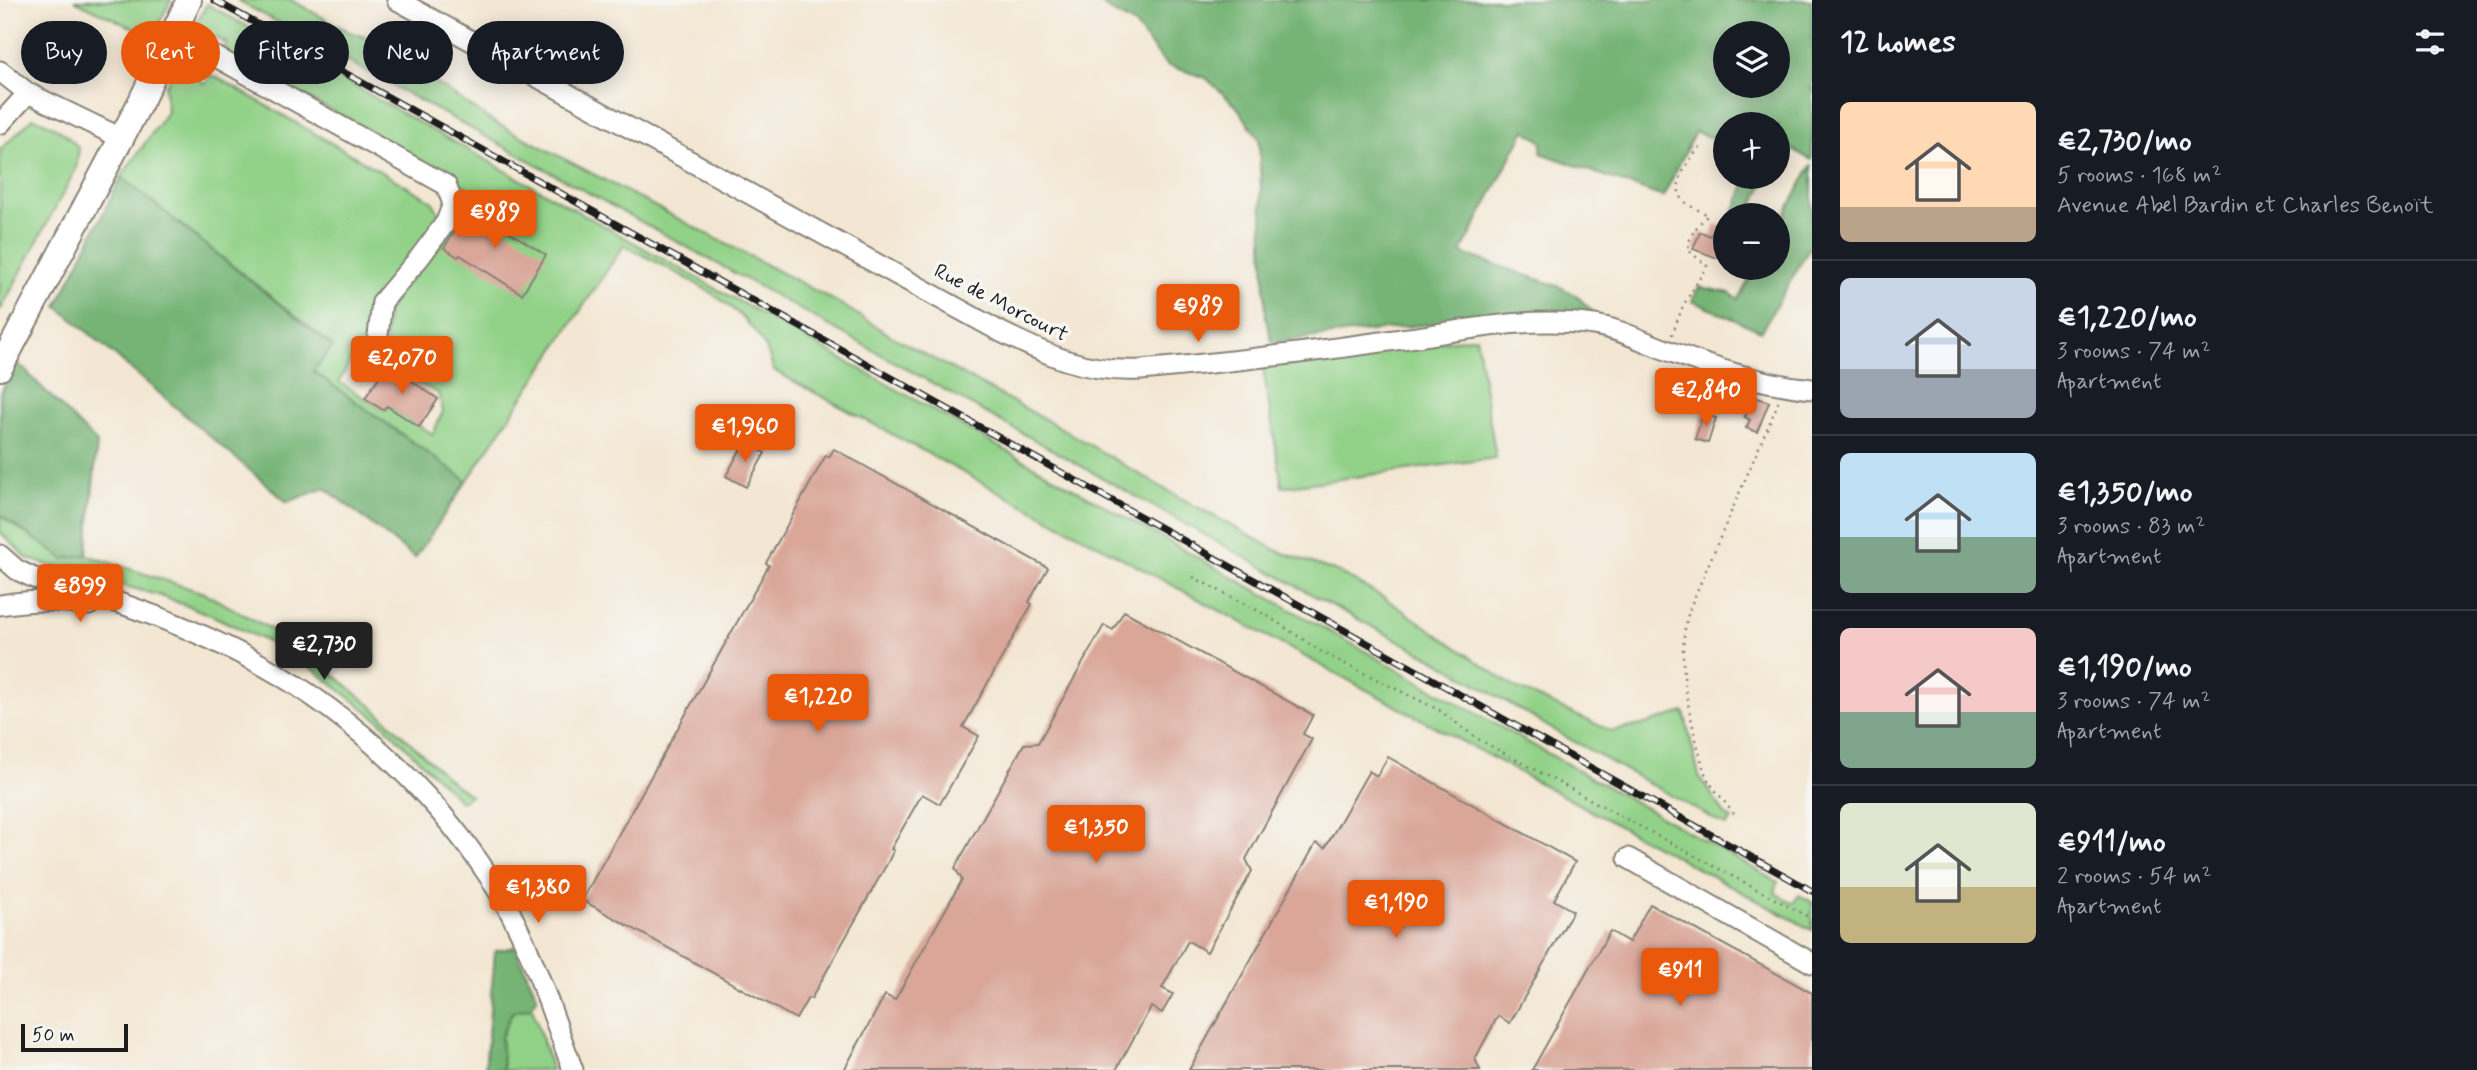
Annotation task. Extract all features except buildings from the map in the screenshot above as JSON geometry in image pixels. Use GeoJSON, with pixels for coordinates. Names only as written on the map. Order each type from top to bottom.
{"type":"FeatureCollection","features":[{"type":"Feature","properties":{"kind":"main road"},"geometry":{"type":"LineString","coordinates":[[178,21],[188,2]]}},
{"type":"Feature","properties":{"kind":"main road"},"geometry":{"type":"LineString","coordinates":[[0,368],[147,84]]}},
{"type":"Feature","properties":{"kind":"street","name":"Rue de Morcourt"},"geometry":{"type":"LineString","coordinates":[[397,0],[999,331],[1047,354],[1076,364],[1119,371],[1164,368],[1517,323],[1561,323],[1596,326],[1625,334],[1750,379],[1812,389]]}},
{"type":"Feature","properties":{"kind":"street"},"geometry":{"type":"LineString","coordinates":[[220,59],[446,185],[453,204],[446,222],[382,302],[377,344],[384,359]]}},
{"type":"Feature","properties":{"kind":"street"},"geometry":{"type":"LineString","coordinates":[[0,71],[29,93],[121,138]]}},
{"type":"Feature","properties":{"kind":"street"},"geometry":{"type":"LineString","coordinates":[[0,124],[29,93]]}},
{"type":"Feature","properties":{"kind":"street"},"geometry":{"type":"LineString","coordinates":[[0,555],[17,570],[34,578],[159,618],[233,650],[295,685],[379,750],[426,795],[475,856],[501,896],[534,964],[573,1070]]}},
{"type":"Feature","properties":{"kind":"street"},"geometry":{"type":"LineString","coordinates":[[0,605],[27,601],[67,601],[159,618]]}},
{"type":"Feature","properties":{"kind":"street"},"geometry":{"type":"LineString","coordinates":[[1628,858],[1812,963]]}},
{"type":"Feature","properties":{"kind":"path"},"geometry":{"type":"LineString","coordinates":[[1666,350],[1683,306],[1707,266],[1688,250],[1689,239],[1695,228],[1708,215],[1680,195],[1679,185],[1692,155],[1703,144]]}},
{"type":"Feature","properties":{"kind":"path"},"geometry":{"type":"LineString","coordinates":[[1734,814],[1709,782],[1704,771],[1686,689],[1682,639],[1691,604],[1786,386]]}},
{"type":"Feature","properties":{"kind":"path"},"geometry":{"type":"LineString","coordinates":[[1194,578],[1266,615],[1325,654],[1428,704],[1478,738],[1812,919]]}},
{"type":"Feature","properties":{"kind":"green space"},"geometry":{"type":"Polygon","coordinates":[[[74,0],[171,0],[160,21],[121,23],[74,0]]]}},
{"type":"Feature","properties":{"kind":"green space"},"geometry":{"type":"Polygon","coordinates":[[[237,0],[291,0],[329,21],[275,21],[237,0]]]}},
{"type":"Feature","properties":{"kind":"green space"},"geometry":{"type":"Polygon","coordinates":[[[1097,0],[1812,0],[1812,160],[1790,149],[1790,112],[1713,112],[1713,138],[1695,132],[1663,197],[1541,153],[1542,142],[1525,130],[1461,253],[1558,286],[1576,295],[1593,312],[1586,319],[1538,312],[1272,342],[1266,319],[1259,139],[1237,107],[1206,78],[1166,65],[1134,24],[1110,11],[1097,0]]]}},
{"type":"Feature","properties":{"kind":"green space"},"geometry":{"type":"Polygon","coordinates":[[[207,4],[237,21],[234,21],[234,61],[221,54],[227,43],[220,40],[220,21],[198,21],[207,4]]]}},
{"type":"Feature","properties":{"kind":"green space"},"geometry":{"type":"Polygon","coordinates":[[[349,32],[363,36],[363,69],[349,61],[349,32]]]}},
{"type":"Feature","properties":{"kind":"green space"},"geometry":{"type":"Polygon","coordinates":[[[220,79],[432,201],[439,213],[435,223],[369,344],[359,344],[339,382],[382,409],[387,406],[433,434],[443,411],[438,393],[407,378],[411,365],[394,354],[385,342],[387,312],[399,293],[481,198],[346,118],[280,84],[349,83],[1778,882],[1775,893],[1793,903],[1799,895],[1812,902],[1812,930],[773,370],[765,347],[752,328],[734,310],[690,280],[624,245],[467,481],[313,371],[333,346],[121,177],[167,112],[166,84],[220,84],[220,79]]]}},
{"type":"Feature","properties":{"kind":"green space"},"geometry":{"type":"Polygon","coordinates":[[[390,84],[437,84],[492,121],[839,303],[893,337],[1056,425],[1175,495],[1278,551],[1340,573],[1386,599],[1516,688],[1611,731],[1684,712],[1699,776],[1726,816],[1732,819],[1726,826],[1564,736],[1436,660],[1329,604],[390,84]]]}},
{"type":"Feature","properties":{"kind":"green space"},"geometry":{"type":"Polygon","coordinates":[[[33,118],[59,130],[74,143],[79,149],[76,169],[0,311],[0,150],[33,118]]]}},
{"type":"Feature","properties":{"kind":"green space"},"geometry":{"type":"Polygon","coordinates":[[[1812,164],[1812,244],[1761,331],[1692,301],[1699,287],[1730,293],[1738,299],[1749,280],[1790,280],[1790,205],[1812,164]]]}},
{"type":"Feature","properties":{"kind":"green space"},"geometry":{"type":"Polygon","coordinates":[[[121,177],[333,347],[313,371],[467,481],[415,558],[325,488],[287,502],[57,306],[121,177]]]}},
{"type":"Feature","properties":{"kind":"green space"},"geometry":{"type":"Polygon","coordinates":[[[1743,189],[1761,189],[1755,203],[1738,203],[1743,189]]]}},
{"type":"Feature","properties":{"kind":"green space"},"geometry":{"type":"Polygon","coordinates":[[[1476,337],[1496,458],[1282,487],[1263,368],[1476,337]]]}},
{"type":"Feature","properties":{"kind":"green space"},"geometry":{"type":"Polygon","coordinates":[[[17,362],[97,443],[87,555],[64,559],[0,515],[0,394],[17,362]]]}},
{"type":"Feature","properties":{"kind":"green space"},"geometry":{"type":"Polygon","coordinates":[[[0,515],[30,536],[66,554],[87,555],[204,593],[306,648],[453,783],[470,795],[461,802],[381,722],[317,672],[266,641],[211,615],[161,596],[28,559],[0,532],[0,515]]]}},
{"type":"Feature","properties":{"kind":"green space"},"geometry":{"type":"Polygon","coordinates":[[[515,947],[537,996],[532,1007],[512,1012],[501,1037],[503,1070],[485,1070],[495,951],[515,947]]]}},
{"type":"Feature","properties":{"kind":"green space"},"geometry":{"type":"Polygon","coordinates":[[[532,1007],[552,1070],[503,1070],[501,1037],[512,1012],[532,1007]]]}},
{"type":"Feature","properties":{"kind":"railway"},"geometry":{"type":"LineString","coordinates":[[214,0],[1812,891]]}}]}
